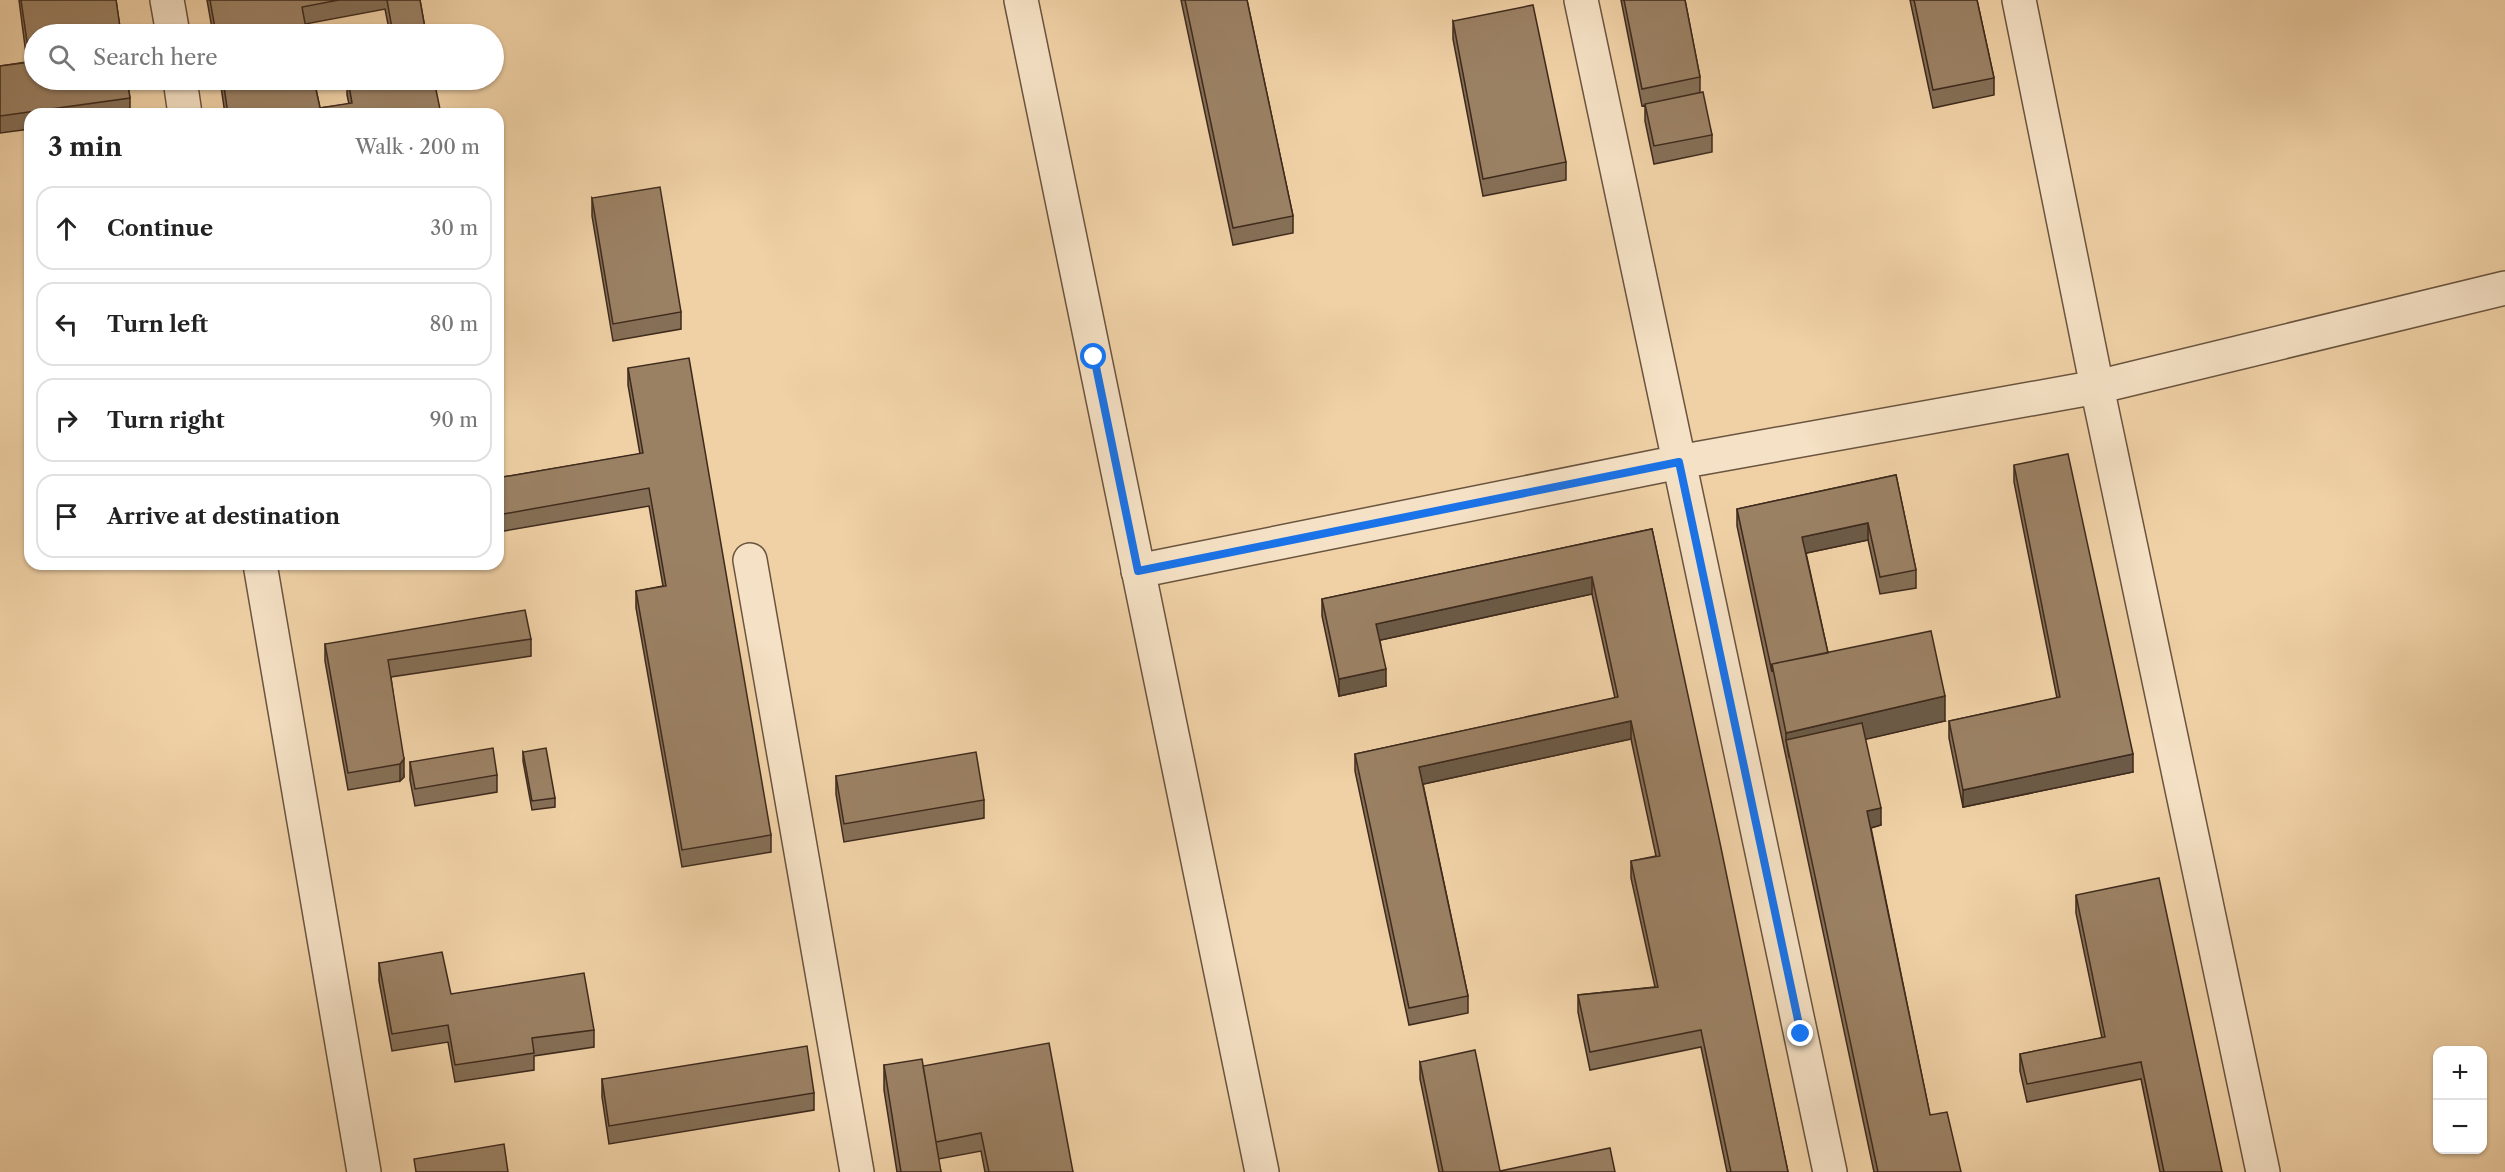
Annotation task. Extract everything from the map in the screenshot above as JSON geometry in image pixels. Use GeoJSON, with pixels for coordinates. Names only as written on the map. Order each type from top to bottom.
{"type":"FeatureCollection","features":[{"type":"Feature","properties":{"kind":"street"},"geometry":{"type":"LineString","coordinates":[[167,0],[171,24]]}},
{"type":"Feature","properties":{"kind":"street"},"geometry":{"type":"LineString","coordinates":[[1021,0],[1262,1172]]}},
{"type":"Feature","properties":{"kind":"street"},"geometry":{"type":"LineString","coordinates":[[1581,0],[1830,1172]]}},
{"type":"Feature","properties":{"kind":"street"},"geometry":{"type":"LineString","coordinates":[[2019,0],[2097,387],[2263,1172]]}},
{"type":"Feature","properties":{"kind":"street"},"geometry":{"type":"LineString","coordinates":[[182,90],[185,108]]}},
{"type":"Feature","properties":{"kind":"street"},"geometry":{"type":"LineString","coordinates":[[1138,571],[1679,462],[2097,387],[2505,288]]}},
{"type":"Feature","properties":{"kind":"street"},"geometry":{"type":"LineString","coordinates":[[750,560],[857,1172]]}},
{"type":"Feature","properties":{"kind":"street"},"geometry":{"type":"LineString","coordinates":[[261,570],[364,1172]]}},
{"type":"Feature","properties":{"kind":"building"},"geometry":{"type":"Polygon","coordinates":[[[21,0],[116,0],[120,24],[24,24],[21,0]]]}},
{"type":"Feature","properties":{"kind":"building"},"geometry":{"type":"Polygon","coordinates":[[[210,0],[339,0],[302,7],[305,24],[214,24],[210,0]]]}},
{"type":"Feature","properties":{"kind":"building"},"geometry":{"type":"Polygon","coordinates":[[[387,0],[420,0],[424,24],[391,24],[387,0]]]}},
{"type":"Feature","properties":{"kind":"building"},"geometry":{"type":"Polygon","coordinates":[[[1185,0],[1247,0],[1293,216],[1233,228],[1185,0]]]}},
{"type":"Feature","properties":{"kind":"building"},"geometry":{"type":"Polygon","coordinates":[[[1624,0],[1685,0],[1700,77],[1642,89],[1624,0]]]}},
{"type":"Feature","properties":{"kind":"building"},"geometry":{"type":"Polygon","coordinates":[[[1914,0],[1977,0],[1994,78],[1933,90],[1914,0]]]}},
{"type":"Feature","properties":{"kind":"building"},"geometry":{"type":"Polygon","coordinates":[[[1533,5],[1566,162],[1483,179],[1453,21],[1533,5]]]}},
{"type":"Feature","properties":{"kind":"building"},"geometry":{"type":"Polygon","coordinates":[[[24,63],[24,90],[129,90],[130,98],[58,108],[24,108],[24,113],[0,116],[0,66],[24,63]]]}},
{"type":"Feature","properties":{"kind":"building"},"geometry":{"type":"Polygon","coordinates":[[[224,90],[316,90],[320,108],[227,108],[224,90]]]}},
{"type":"Feature","properties":{"kind":"building"},"geometry":{"type":"Polygon","coordinates":[[[350,90],[436,90],[440,108],[320,108],[352,103],[350,90]]]}},
{"type":"Feature","properties":{"kind":"building"},"geometry":{"type":"Polygon","coordinates":[[[1703,92],[1712,135],[1654,146],[1645,104],[1703,92]]]}},
{"type":"Feature","properties":{"kind":"building"},"geometry":{"type":"Polygon","coordinates":[[[660,187],[681,312],[613,324],[592,198],[660,187]]]}},
{"type":"Feature","properties":{"kind":"building"},"geometry":{"type":"Polygon","coordinates":[[[689,358],[771,835],[682,850],[636,591],[666,586],[649,488],[504,514],[504,477],[643,453],[628,368],[689,358]]]}},
{"type":"Feature","properties":{"kind":"building"},"geometry":{"type":"Polygon","coordinates":[[[2068,454],[2133,754],[1963,790],[1949,721],[2060,697],[2014,465],[2068,454]]]}},
{"type":"Feature","properties":{"kind":"building"},"geometry":{"type":"Polygon","coordinates":[[[1896,475],[1916,570],[1880,577],[1868,523],[1802,537],[1828,653],[1772,664],[1772,672],[1737,509],[1896,475]]]}},
{"type":"Feature","properties":{"kind":"building"},"geometry":{"type":"Polygon","coordinates":[[[1652,529],[1788,1172],[1731,1172],[1701,1030],[1590,1052],[1578,995],[1658,987],[1631,861],[1660,856],[1631,721],[1419,767],[1468,996],[1409,1008],[1355,754],[1618,697],[1592,577],[1376,624],[1386,669],[1339,679],[1322,599],[1652,529]]]}},
{"type":"Feature","properties":{"kind":"building"},"geometry":{"type":"Polygon","coordinates":[[[525,610],[531,639],[388,660],[404,759],[400,764],[348,773],[325,644],[525,610]]]}},
{"type":"Feature","properties":{"kind":"building"},"geometry":{"type":"Polygon","coordinates":[[[1931,631],[1945,696],[1786,733],[1772,664],[1931,631]]]}},
{"type":"Feature","properties":{"kind":"building"},"geometry":{"type":"Polygon","coordinates":[[[1862,723],[1881,808],[1867,811],[1930,1115],[1947,1112],[1961,1172],[1878,1172],[1786,740],[1862,723]]]}},
{"type":"Feature","properties":{"kind":"building"},"geometry":{"type":"Polygon","coordinates":[[[493,748],[497,775],[415,789],[410,762],[493,748]]]}},
{"type":"Feature","properties":{"kind":"building"},"geometry":{"type":"Polygon","coordinates":[[[546,748],[555,798],[532,801],[523,752],[546,748]]]}},
{"type":"Feature","properties":{"kind":"building"},"geometry":{"type":"Polygon","coordinates":[[[976,752],[984,800],[844,824],[836,776],[976,752]]]}},
{"type":"Feature","properties":{"kind":"building"},"geometry":{"type":"Polygon","coordinates":[[[2159,878],[2222,1172],[2164,1172],[2141,1062],[2027,1084],[2020,1054],[2105,1037],[2076,895],[2159,878]]]}},
{"type":"Feature","properties":{"kind":"building"},"geometry":{"type":"Polygon","coordinates":[[[442,952],[451,994],[584,973],[594,1030],[532,1038],[534,1053],[455,1065],[448,1025],[392,1034],[379,963],[442,952]]]}},
{"type":"Feature","properties":{"kind":"building"},"geometry":{"type":"Polygon","coordinates":[[[1049,1043],[1073,1172],[989,1172],[981,1133],[936,1142],[923,1066],[1049,1043]]]}},
{"type":"Feature","properties":{"kind":"building"},"geometry":{"type":"Polygon","coordinates":[[[807,1046],[814,1093],[609,1126],[602,1079],[807,1046]]]}},
{"type":"Feature","properties":{"kind":"building"},"geometry":{"type":"Polygon","coordinates":[[[1475,1050],[1500,1171],[1610,1148],[1615,1172],[1443,1172],[1420,1062],[1475,1050]]]}},
{"type":"Feature","properties":{"kind":"building"},"geometry":{"type":"Polygon","coordinates":[[[922,1059],[941,1172],[901,1172],[884,1065],[922,1059]]]}},
{"type":"Feature","properties":{"kind":"building"},"geometry":{"type":"Polygon","coordinates":[[[504,1144],[508,1172],[416,1172],[414,1159],[504,1144]]]}},
{"type":"Feature","properties":{"kind":"route"},"geometry":{"type":"LineString","coordinates":[[1094,357],[1138,571],[1679,462],[1801,1034]]}}]}
